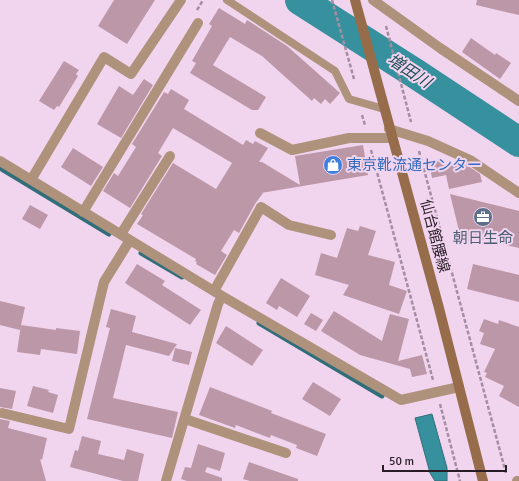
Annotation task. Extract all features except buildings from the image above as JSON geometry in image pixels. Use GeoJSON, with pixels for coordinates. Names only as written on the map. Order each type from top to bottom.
{"type":"FeatureCollection","features":[{"type":"Feature","properties":{"kind":"main road","name":"仙台館腰線"},"geometry":{"type":"LineString","coordinates":[[355,0],[483,481]]}},
{"type":"Feature","properties":{"kind":"street"},"geometry":{"type":"LineString","coordinates":[[31,180],[104,57],[131,74],[181,0]]}},
{"type":"Feature","properties":{"kind":"street"},"geometry":{"type":"LineString","coordinates":[[373,0],[440,48],[519,101]]}},
{"type":"Feature","properties":{"kind":"street"},"geometry":{"type":"LineString","coordinates":[[83,212],[198,23]]}},
{"type":"Feature","properties":{"kind":"street"},"geometry":{"type":"LineString","coordinates":[[260,133],[292,150],[349,138],[368,138],[391,133],[415,137],[428,141],[470,160],[519,193]]}},
{"type":"Feature","properties":{"kind":"street"},"geometry":{"type":"LineString","coordinates":[[120,234],[170,156]]}},
{"type":"Feature","properties":{"kind":"street"},"geometry":{"type":"LineString","coordinates":[[0,161],[130,240],[219,297],[400,400],[459,387]]}},
{"type":"Feature","properties":{"kind":"street"},"geometry":{"type":"LineString","coordinates":[[166,481],[219,297],[261,207],[289,225],[331,235]]}},
{"type":"Feature","properties":{"kind":"street"},"geometry":{"type":"LineString","coordinates":[[2,413],[69,429],[104,282],[130,240]]}},
{"type":"Feature","properties":{"kind":"street"},"geometry":{"type":"LineString","coordinates":[[185,419],[286,453]]}},
{"type":"Feature","properties":{"kind":"lane"},"geometry":{"type":"LineString","coordinates":[[227,0],[335,71],[349,99],[360,103],[383,104]]}},
{"type":"Feature","properties":{"kind":"path"},"geometry":{"type":"LineString","coordinates":[[332,0],[460,481]]}},
{"type":"Feature","properties":{"kind":"path"},"geometry":{"type":"LineString","coordinates":[[384,20],[408,114],[506,473]]}},
{"type":"Feature","properties":{"kind":"water"},"geometry":{"type":"Polygon","coordinates":[[[432,414],[447,468],[447,481],[435,481],[430,473],[415,418],[432,414]]]}},
{"type":"Feature","properties":{"kind":"waterway","name":"増田川"},"geometry":{"type":"LineString","coordinates":[[300,0],[519,142]]}},
{"type":"Feature","properties":{"kind":"waterway"},"geometry":{"type":"LineString","coordinates":[[0,168],[109,234]]}},
{"type":"Feature","properties":{"kind":"waterway"},"geometry":{"type":"LineString","coordinates":[[141,253],[182,277]]}},
{"type":"Feature","properties":{"kind":"waterway"},"geometry":{"type":"LineString","coordinates":[[259,323],[382,396]]}},
{"type":"Feature","properties":{"kind":"place","name":"東京靴流通センター"},"geometry":{"type":"Point","coordinates":[333,165]}},
{"type":"Feature","properties":{"kind":"place","name":"朝日生命"},"geometry":{"type":"Point","coordinates":[483,217]}}]}
